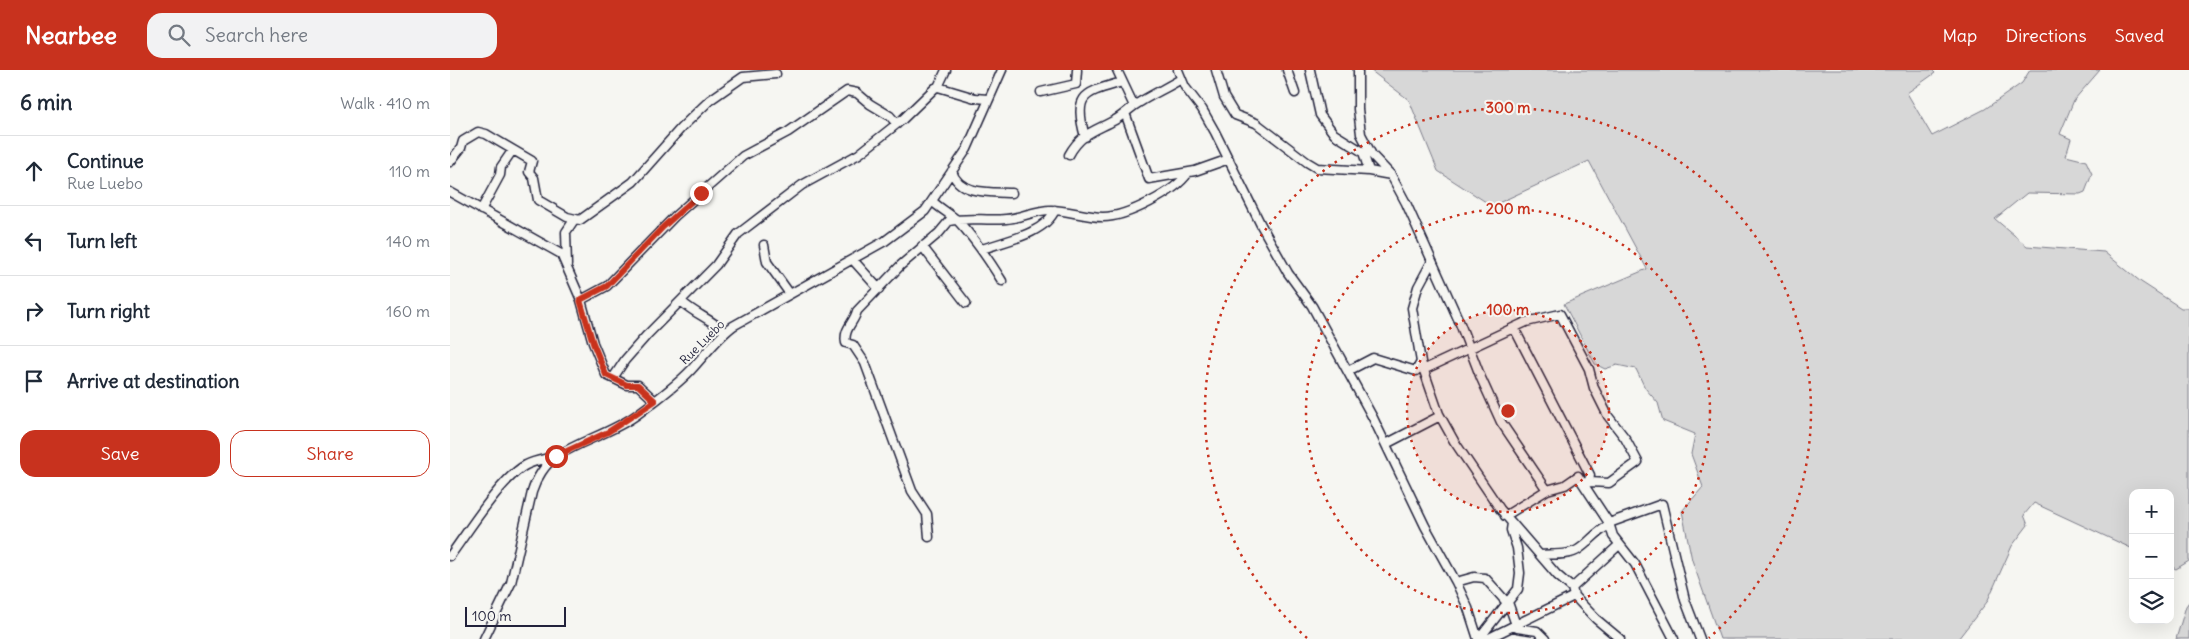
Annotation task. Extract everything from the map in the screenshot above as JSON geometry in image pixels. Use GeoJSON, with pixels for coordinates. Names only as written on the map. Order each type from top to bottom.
{"type":"FeatureCollection","features":[{"type":"Feature","properties":{"kind":"street"},"geometry":{"type":"LineString","coordinates":[[613,378],[642,341],[716,265],[738,234],[802,184],[860,154],[938,87],[946,70]]}},
{"type":"Feature","properties":{"kind":"street","name":"Rue Luebo"},"geometry":{"type":"LineString","coordinates":[[484,639],[511,584],[536,480],[556,456],[608,432],[655,401],[689,371],[725,332],[900,232],[933,202],[967,149],[1002,70]]}},
{"type":"Feature","properties":{"kind":"street"},"geometry":{"type":"LineString","coordinates":[[1042,92],[1076,84],[1077,70]]}},
{"type":"Feature","properties":{"kind":"street"},"geometry":{"type":"LineString","coordinates":[[1117,70],[1134,106]]}},
{"type":"Feature","properties":{"kind":"street"},"geometry":{"type":"LineString","coordinates":[[1178,70],[1181,79],[1202,109],[1261,225],[1288,273],[1312,306],[1348,372],[1386,444],[1425,526],[1456,582],[1479,639]]}},
{"type":"Feature","properties":{"kind":"street"},"geometry":{"type":"LineString","coordinates":[[1216,70],[1227,105],[1235,115],[1256,123],[1264,131],[1317,168],[1369,171],[1391,175]]}},
{"type":"Feature","properties":{"kind":"street"},"geometry":{"type":"LineString","coordinates":[[1287,70],[1295,93]]}},
{"type":"Feature","properties":{"kind":"street"},"geometry":{"type":"LineString","coordinates":[[1310,70],[1320,115],[1334,134],[1363,152],[1369,171]]}},
{"type":"Feature","properties":{"kind":"street"},"geometry":{"type":"LineString","coordinates":[[1358,70],[1358,110],[1361,134],[1372,155],[1391,175],[1417,224],[1460,321],[1501,422],[1547,490]]}},
{"type":"Feature","properties":{"kind":"street"},"geometry":{"type":"LineString","coordinates":[[450,162],[460,148],[462,141],[478,132],[486,134],[532,161],[530,172],[534,178],[538,200],[574,220],[583,218],[633,182],[686,122],[710,100],[743,77],[776,74]]}},
{"type":"Feature","properties":{"kind":"street"},"geometry":{"type":"LineString","coordinates":[[1069,154],[1074,145],[1086,137],[1091,130],[1113,121],[1134,106],[1181,79]]}},
{"type":"Feature","properties":{"kind":"street"},"geometry":{"type":"LineString","coordinates":[[1086,137],[1081,112],[1084,97],[1090,92],[1122,82]]}},
{"type":"Feature","properties":{"kind":"street"},"geometry":{"type":"LineString","coordinates":[[938,87],[975,98],[988,99]]}},
{"type":"Feature","properties":{"kind":"street"},"geometry":{"type":"LineString","coordinates":[[580,300],[607,286],[675,216],[743,156],[788,132],[847,90],[858,93],[870,104],[890,116],[896,124]]}},
{"type":"Feature","properties":{"kind":"street"},"geometry":{"type":"LineString","coordinates":[[1125,113],[1147,177],[1162,178],[1188,173],[1228,159]]}},
{"type":"Feature","properties":{"kind":"street"},"geometry":{"type":"LineString","coordinates":[[481,210],[500,175],[501,167],[512,150]]}},
{"type":"Feature","properties":{"kind":"street"},"geometry":{"type":"LineString","coordinates":[[952,171],[956,182],[965,187],[980,191],[1012,193]]}},
{"type":"Feature","properties":{"kind":"street"},"geometry":{"type":"LineString","coordinates":[[929,537],[926,514],[912,491],[865,363],[853,345],[846,343],[845,338],[849,324],[855,319],[857,311],[922,246],[939,233],[949,221],[1005,220],[1042,211],[1055,210],[1096,217],[1117,216],[1143,206],[1174,188],[1188,173]]}},
{"type":"Feature","properties":{"kind":"street"},"geometry":{"type":"LineString","coordinates":[[1162,178],[1172,182],[1174,188]]}},
{"type":"Feature","properties":{"kind":"street"},"geometry":{"type":"LineString","coordinates":[[450,192],[561,254],[580,300],[593,343],[606,375],[627,385],[638,385],[655,401]]}},
{"type":"Feature","properties":{"kind":"street"},"geometry":{"type":"LineString","coordinates":[[933,202],[956,220],[982,250],[1002,281]]}},
{"type":"Feature","properties":{"kind":"street"},"geometry":{"type":"LineString","coordinates":[[982,250],[1040,228],[1051,219],[1055,210]]}},
{"type":"Feature","properties":{"kind":"street"},"geometry":{"type":"LineString","coordinates":[[567,266],[566,232],[574,220]]}},
{"type":"Feature","properties":{"kind":"street"},"geometry":{"type":"LineString","coordinates":[[764,245],[767,262],[790,294]]}},
{"type":"Feature","properties":{"kind":"street"},"geometry":{"type":"LineString","coordinates":[[922,246],[966,303]]}},
{"type":"Feature","properties":{"kind":"street"},"geometry":{"type":"LineString","coordinates":[[853,260],[879,289]]}},
{"type":"Feature","properties":{"kind":"street"},"geometry":{"type":"LineString","coordinates":[[1432,261],[1418,287],[1412,308],[1422,366],[1440,416],[1475,475],[1505,516],[1573,592],[1618,638]]}},
{"type":"Feature","properties":{"kind":"street"},"geometry":{"type":"LineString","coordinates":[[682,302],[694,312],[708,318],[725,332]]}},
{"type":"Feature","properties":{"kind":"street"},"geometry":{"type":"LineString","coordinates":[[1348,372],[1373,358],[1416,371],[1422,366],[1470,348],[1526,322],[1560,314],[1588,369],[1594,388],[1608,416],[1625,438],[1638,462],[1609,483],[1586,482]]}},
{"type":"Feature","properties":{"kind":"street"},"geometry":{"type":"LineString","coordinates":[[1514,328],[1590,475],[1586,482]]}},
{"type":"Feature","properties":{"kind":"street"},"geometry":{"type":"LineString","coordinates":[[1386,444],[1440,416]]}},
{"type":"Feature","properties":{"kind":"street"},"geometry":{"type":"LineString","coordinates":[[450,556],[493,497],[518,471],[526,465],[556,456]]}},
{"type":"Feature","properties":{"kind":"street"},"geometry":{"type":"LineString","coordinates":[[1505,516],[1547,490],[1565,485],[1578,476],[1586,482],[1610,524],[1613,536],[1635,564],[1674,639]]}},
{"type":"Feature","properties":{"kind":"street"},"geometry":{"type":"LineString","coordinates":[[1540,555],[1574,552],[1610,524],[1662,504],[1685,600],[1700,639]]}},
{"type":"Feature","properties":{"kind":"street"},"geometry":{"type":"LineString","coordinates":[[1479,639],[1518,589],[1520,573],[1517,548],[1511,530],[1512,523]]}},
{"type":"Feature","properties":{"kind":"street"},"geometry":{"type":"LineString","coordinates":[[1487,639],[1516,626],[1573,592],[1619,544]]}},
{"type":"Feature","properties":{"kind":"street"},"geometry":{"type":"LineString","coordinates":[[1456,582],[1474,577],[1486,578],[1507,602],[1516,626],[1521,630],[1537,631],[1545,639]]}},
{"type":"Feature","properties":{"kind":"shaded area"},"geometry":{"type":"Polygon","coordinates":[[[1370,70],[1932,70],[1935,73],[1907,93],[1932,136],[1985,109],[2022,83],[2030,70],[2100,70],[2074,100],[2060,134],[2071,139],[2066,156],[2086,161],[2092,174],[2085,192],[2080,194],[2027,193],[1995,219],[2027,246],[2104,252],[2141,282],[2181,308],[2189,308],[2189,561],[2176,569],[2174,568],[2174,489],[2129,489],[2129,547],[2034,503],[2024,515],[2028,525],[2012,546],[1987,602],[1958,639],[1720,639],[1692,560],[1682,511],[1703,487],[1691,454],[1695,434],[1663,421],[1658,403],[1645,388],[1636,369],[1617,365],[1605,369],[1595,364],[1564,304],[1647,269],[1589,161],[1492,206],[1438,171],[1409,100],[1370,70]]]}},
{"type":"Feature","properties":{"kind":"shaded area"},"geometry":{"type":"Polygon","coordinates":[[[2189,602],[2189,639],[2176,639],[2186,606],[2189,602]]]}},
{"type":"Feature","properties":{"kind":"route"},"geometry":{"type":"LineString","coordinates":[[556,456],[608,432],[634,417],[655,401],[636,384],[627,385],[613,378],[608,378],[593,343],[580,300],[607,286],[663,227],[701,193]]}}]}
